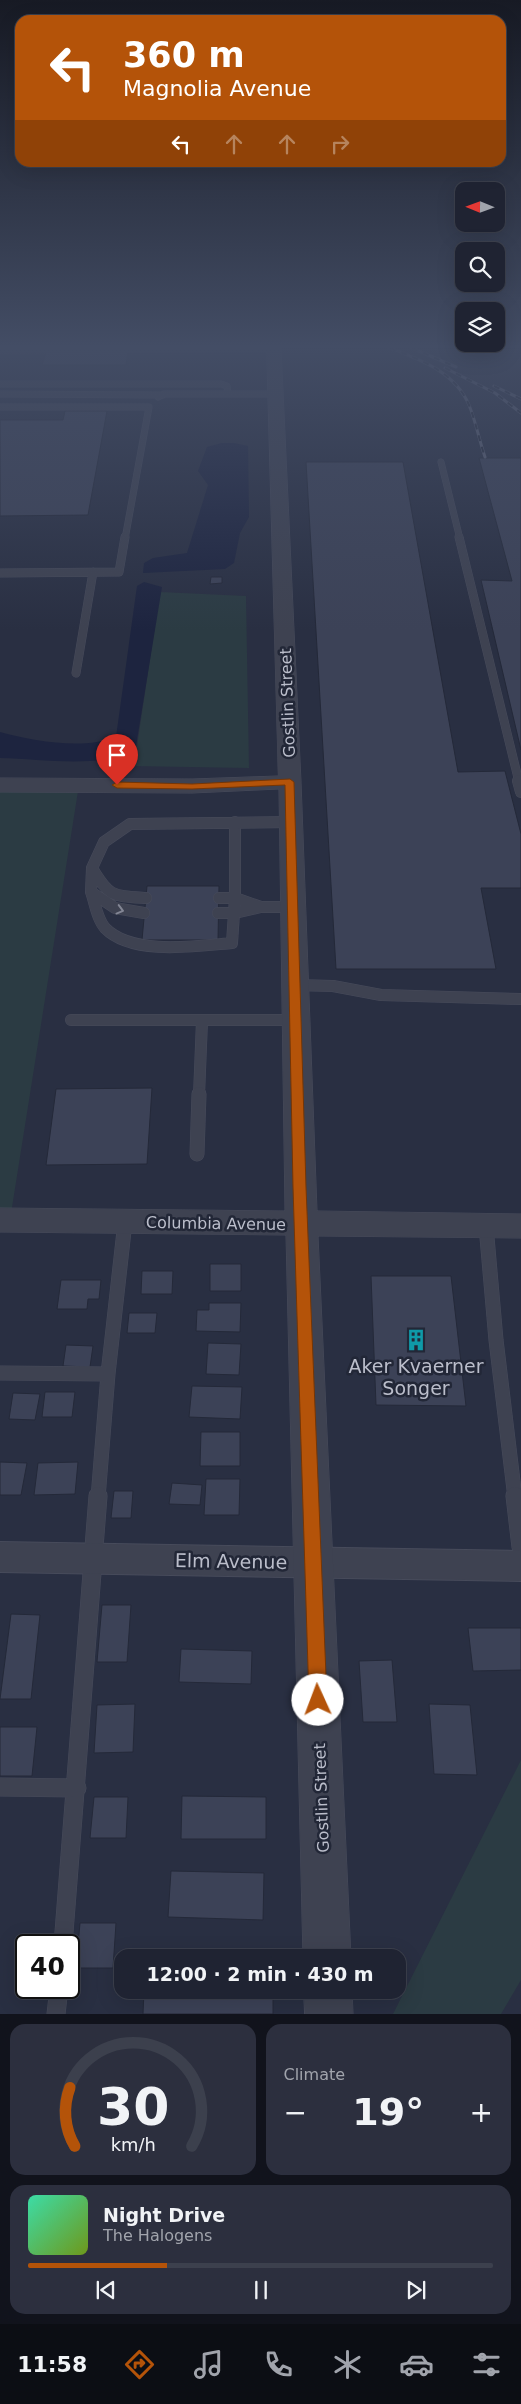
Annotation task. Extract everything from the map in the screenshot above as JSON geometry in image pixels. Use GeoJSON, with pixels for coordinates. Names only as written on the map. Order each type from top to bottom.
{"type":"FeatureCollection","features":[{"type":"Feature","properties":{"kind":"street","name":"Gostlin Street"},"geometry":{"type":"LineString","coordinates":[[277,442],[290,782],[327,1949]]}},
{"type":"Feature","properties":{"kind":"street"},"geometry":{"type":"LineString","coordinates":[[0,785],[192,786],[290,782]]}},
{"type":"Feature","properties":{"kind":"street","name":"Columbia Avenue"},"geometry":{"type":"LineString","coordinates":[[0,1220],[521,1226]]}},
{"type":"Feature","properties":{"kind":"street","name":"Elm Avenue"},"geometry":{"type":"LineString","coordinates":[[0,1557],[521,1566]]}},
{"type":"Feature","properties":{"kind":"street"},"geometry":{"type":"LineString","coordinates":[[328,1999],[328,2014]]}},
{"type":"Feature","properties":{"kind":"lane"},"geometry":{"type":"LineString","coordinates":[[0,573],[119,572],[143,442]]}},
{"type":"Feature","properties":{"kind":"lane"},"geometry":{"type":"LineString","coordinates":[[441,462],[521,792]]}},
{"type":"Feature","properties":{"kind":"lane"},"geometry":{"type":"LineString","coordinates":[[76,673],[93,572]]}},
{"type":"Feature","properties":{"kind":"lane"},"geometry":{"type":"LineString","coordinates":[[235,822],[235,913],[232,943],[180,948],[123,942],[104,928],[91,892],[92,868],[104,842],[130,824],[235,822],[291,822]]}},
{"type":"Feature","properties":{"kind":"lane"},"geometry":{"type":"LineString","coordinates":[[92,868],[105,890],[124,898],[146,898]]}},
{"type":"Feature","properties":{"kind":"lane"},"geometry":{"type":"LineString","coordinates":[[91,892],[108,906],[130,912],[144,913]]}},
{"type":"Feature","properties":{"kind":"lane"},"geometry":{"type":"LineString","coordinates":[[219,898],[235,898],[261,907]]}},
{"type":"Feature","properties":{"kind":"lane"},"geometry":{"type":"LineString","coordinates":[[218,913],[235,913],[261,907],[293,907]]}},
{"type":"Feature","properties":{"kind":"lane"},"geometry":{"type":"LineString","coordinates":[[295,985],[333,986],[381,996],[521,999]]}},
{"type":"Feature","properties":{"kind":"lane"},"geometry":{"type":"LineString","coordinates":[[70,1020],[296,1020]]}},
{"type":"Feature","properties":{"kind":"lane"},"geometry":{"type":"LineString","coordinates":[[197,1154],[202,1021]]}},
{"type":"Feature","properties":{"kind":"lane"},"geometry":{"type":"LineString","coordinates":[[63,1934],[108,1374],[125,1222]]}},
{"type":"Feature","properties":{"kind":"lane"},"geometry":{"type":"LineString","coordinates":[[486,1226],[496,1340],[521,1547]]}},
{"type":"Feature","properties":{"kind":"lane"},"geometry":{"type":"LineString","coordinates":[[0,1373],[108,1374]]}},
{"type":"Feature","properties":{"kind":"lane"},"geometry":{"type":"LineString","coordinates":[[0,1787],[76,1788]]}},
{"type":"Feature","properties":{"kind":"lane"},"geometry":{"type":"LineString","coordinates":[[56,2014],[58,1999]]}},
{"type":"Feature","properties":{"kind":"shaded area"},"geometry":{"type":"Polygon","coordinates":[[[160,592],[246,596],[249,768],[130,766],[137,746],[160,592]]]}},
{"type":"Feature","properties":{"kind":"shaded area"},"geometry":{"type":"Polygon","coordinates":[[[0,785],[79,785],[10,1220],[0,1220],[0,785]]]}},
{"type":"Feature","properties":{"kind":"shaded area"},"geometry":{"type":"Polygon","coordinates":[[[521,1760],[521,1980],[501,2014],[393,2014],[401,1999],[406,1999],[406,1988],[521,1760]]]}},
{"type":"Feature","properties":{"kind":"water"},"geometry":{"type":"Polygon","coordinates":[[[222,443],[248,446],[249,517],[240,533],[234,563],[225,569],[143,573],[144,563],[153,558],[187,553],[208,485],[198,471],[207,447],[222,443]]]}},
{"type":"Feature","properties":{"kind":"water"},"geometry":{"type":"Polygon","coordinates":[[[144,582],[162,587],[135,752],[103,760],[86,761],[0,758],[0,732],[43,741],[74,744],[103,741],[116,737],[137,586],[144,582]]]}},
{"type":"Feature","properties":{"kind":"building"},"geometry":{"type":"Polygon","coordinates":[[[0,442],[101,442],[88,515],[0,516],[0,442]]]}},
{"type":"Feature","properties":{"kind":"building"},"geometry":{"type":"Polygon","coordinates":[[[479,458],[521,458],[521,750],[481,580],[512,581],[479,458]]]}},
{"type":"Feature","properties":{"kind":"building"},"geometry":{"type":"Polygon","coordinates":[[[306,462],[403,462],[458,772],[505,771],[521,834],[521,888],[481,888],[496,969],[336,969],[306,462]]]}},
{"type":"Feature","properties":{"kind":"building"},"geometry":{"type":"Polygon","coordinates":[[[211,577],[222,577],[222,583],[210,584],[211,577]]]}},
{"type":"Feature","properties":{"kind":"building"},"geometry":{"type":"Polygon","coordinates":[[[147,886],[219,886],[218,940],[142,940],[147,886]]]}},
{"type":"Feature","properties":{"kind":"building"},"geometry":{"type":"Polygon","coordinates":[[[152,1088],[147,1164],[46,1165],[56,1089],[152,1088]]]}},
{"type":"Feature","properties":{"kind":"building"},"geometry":{"type":"Polygon","coordinates":[[[210,1264],[241,1264],[241,1291],[210,1291],[210,1264]]]}},
{"type":"Feature","properties":{"kind":"building"},"geometry":{"type":"Polygon","coordinates":[[[142,1271],[173,1271],[172,1294],[141,1294],[142,1271]]]}},
{"type":"Feature","properties":{"kind":"building","name":"Aker Kvaerner Songer"},"geometry":{"type":"Polygon","coordinates":[[[371,1276],[451,1276],[466,1406],[376,1405],[371,1276]]]}},
{"type":"Feature","properties":{"kind":"building"},"geometry":{"type":"Polygon","coordinates":[[[61,1280],[101,1280],[99,1299],[88,1299],[87,1309],[57,1309],[61,1280]]]}},
{"type":"Feature","properties":{"kind":"building"},"geometry":{"type":"Polygon","coordinates":[[[209,1303],[241,1303],[240,1332],[196,1331],[197,1310],[209,1310],[209,1303]]]}},
{"type":"Feature","properties":{"kind":"building"},"geometry":{"type":"Polygon","coordinates":[[[129,1313],[157,1313],[155,1333],[127,1333],[129,1313]]]}},
{"type":"Feature","properties":{"kind":"building"},"geometry":{"type":"Polygon","coordinates":[[[208,1343],[241,1344],[239,1375],[206,1374],[208,1343]]]}},
{"type":"Feature","properties":{"kind":"building"},"geometry":{"type":"Polygon","coordinates":[[[66,1345],[93,1346],[90,1367],[63,1366],[66,1345]]]}},
{"type":"Feature","properties":{"kind":"building"},"geometry":{"type":"Polygon","coordinates":[[[192,1386],[242,1387],[240,1419],[189,1417],[192,1386]]]}},
{"type":"Feature","properties":{"kind":"building"},"geometry":{"type":"Polygon","coordinates":[[[45,1392],[75,1392],[72,1417],[42,1417],[45,1392]]]}},
{"type":"Feature","properties":{"kind":"building"},"geometry":{"type":"Polygon","coordinates":[[[13,1393],[40,1394],[35,1420],[9,1419],[13,1393]]]}},
{"type":"Feature","properties":{"kind":"building"},"geometry":{"type":"Polygon","coordinates":[[[201,1432],[240,1432],[240,1466],[200,1466],[201,1432]]]}},
{"type":"Feature","properties":{"kind":"building"},"geometry":{"type":"Polygon","coordinates":[[[0,1462],[27,1463],[21,1495],[0,1495],[0,1462]]]}},
{"type":"Feature","properties":{"kind":"building"},"geometry":{"type":"Polygon","coordinates":[[[78,1462],[75,1494],[34,1495],[38,1463],[78,1462]]]}},
{"type":"Feature","properties":{"kind":"building"},"geometry":{"type":"Polygon","coordinates":[[[206,1479],[240,1479],[239,1515],[204,1515],[206,1479]]]}},
{"type":"Feature","properties":{"kind":"building"},"geometry":{"type":"Polygon","coordinates":[[[172,1483],[202,1485],[200,1505],[169,1504],[172,1483]]]}},
{"type":"Feature","properties":{"kind":"building"},"geometry":{"type":"Polygon","coordinates":[[[114,1491],[133,1491],[131,1518],[111,1518],[114,1491]]]}},
{"type":"Feature","properties":{"kind":"building"},"geometry":{"type":"Polygon","coordinates":[[[102,1605],[131,1605],[127,1662],[97,1662],[102,1605]]]}},
{"type":"Feature","properties":{"kind":"building"},"geometry":{"type":"Polygon","coordinates":[[[11,1614],[40,1615],[31,1699],[0,1699],[11,1614]]]}},
{"type":"Feature","properties":{"kind":"building"},"geometry":{"type":"Polygon","coordinates":[[[468,1628],[521,1628],[521,1670],[473,1671],[468,1628]]]}},
{"type":"Feature","properties":{"kind":"building"},"geometry":{"type":"Polygon","coordinates":[[[181,1649],[252,1651],[251,1684],[179,1682],[181,1649]]]}},
{"type":"Feature","properties":{"kind":"building"},"geometry":{"type":"Polygon","coordinates":[[[392,1660],[397,1722],[363,1722],[359,1661],[392,1660]]]}},
{"type":"Feature","properties":{"kind":"building"},"geometry":{"type":"Polygon","coordinates":[[[135,1704],[133,1752],[94,1753],[97,1705],[135,1704]]]}},
{"type":"Feature","properties":{"kind":"building"},"geometry":{"type":"Polygon","coordinates":[[[429,1704],[470,1705],[477,1775],[434,1774],[429,1704]]]}},
{"type":"Feature","properties":{"kind":"building"},"geometry":{"type":"Polygon","coordinates":[[[0,1727],[37,1727],[32,1776],[0,1776],[0,1727]]]}},
{"type":"Feature","properties":{"kind":"building"},"geometry":{"type":"Polygon","coordinates":[[[182,1796],[266,1797],[266,1839],[181,1839],[182,1796]]]}},
{"type":"Feature","properties":{"kind":"building"},"geometry":{"type":"Polygon","coordinates":[[[94,1797],[128,1797],[126,1838],[90,1838],[94,1797]]]}},
{"type":"Feature","properties":{"kind":"building"},"geometry":{"type":"Polygon","coordinates":[[[171,1871],[264,1873],[263,1920],[168,1917],[171,1871]]]}},
{"type":"Feature","properties":{"kind":"building"},"geometry":{"type":"Polygon","coordinates":[[[80,1923],[116,1923],[113,1968],[80,1968],[80,1923]]]}},
{"type":"Feature","properties":{"kind":"building"},"geometry":{"type":"Polygon","coordinates":[[[144,1999],[273,1999],[273,2014],[143,2014],[144,1999]]]}},
{"type":"Feature","properties":{"kind":"railway"},"geometry":{"type":"LineString","coordinates":[[481,442],[485,457]]}},
{"type":"Feature","properties":{"kind":"place","name":"Aker Kvaerner Songer"},"geometry":{"type":"Point","coordinates":[416,1340]}},
{"type":"Feature","properties":{"kind":"route"},"geometry":{"type":"LineString","coordinates":[[117,785],[192,786],[290,782],[300,1187],[305,1278],[318,1700]]}}]}
